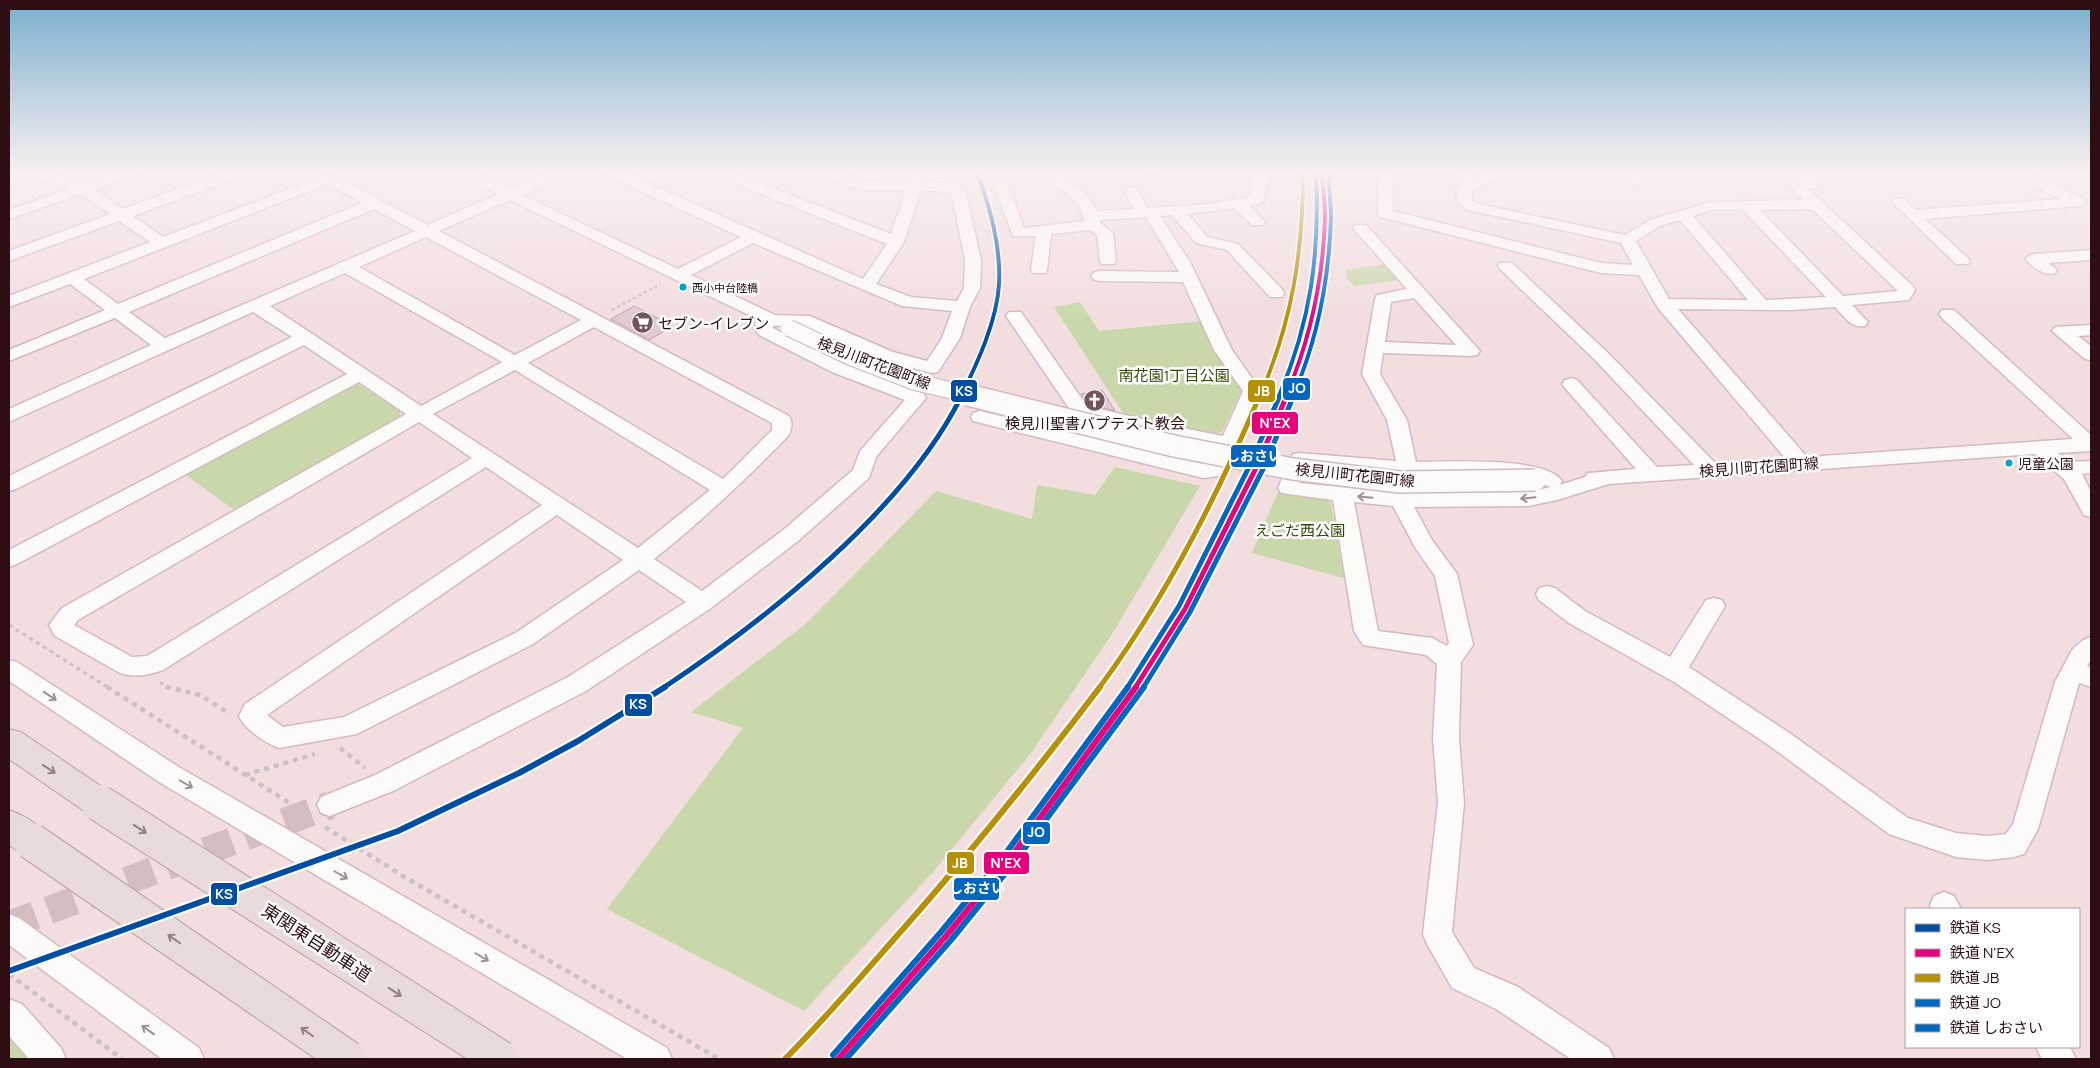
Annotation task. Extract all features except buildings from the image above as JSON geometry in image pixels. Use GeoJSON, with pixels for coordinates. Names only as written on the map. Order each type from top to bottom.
{"type":"FeatureCollection","features":[{"type":"Feature","properties":{"kind":"highway","name":"東関東自動車道"},"geometry":{"type":"LineString","coordinates":[[9,742],[99,803],[501,1059]]}},
{"type":"Feature","properties":{"kind":"highway"},"geometry":{"type":"LineString","coordinates":[[20,833],[348,1059]]}},
{"type":"Feature","properties":{"kind":"street"},"geometry":{"type":"LineString","coordinates":[[9,256],[100,222]]}},
{"type":"Feature","properties":{"kind":"street"},"geometry":{"type":"LineString","coordinates":[[132,222],[161,242]]}},
{"type":"Feature","properties":{"kind":"street"},"geometry":{"type":"LineString","coordinates":[[9,302],[214,222]]}},
{"type":"Feature","properties":{"kind":"street"},"geometry":{"type":"LineString","coordinates":[[9,356],[328,222]]}},
{"type":"Feature","properties":{"kind":"street"},"geometry":{"type":"LineString","coordinates":[[410,222],[782,420],[781,432],[724,489],[638,559],[525,638],[348,727],[279,738],[252,716],[254,711],[557,505]]}},
{"type":"Feature","properties":{"kind":"street"},"geometry":{"type":"LineString","coordinates":[[9,416],[163,345],[247,308],[260,305],[445,222]]}},
{"type":"Feature","properties":{"kind":"street","name":"検見川町花園町線"},"geometry":{"type":"LineString","coordinates":[[562,222],[672,278],[775,321],[853,358],[915,382],[1174,446],[1292,469],[1399,482],[1543,480],[2091,444]]}},
{"type":"Feature","properties":{"kind":"street"},"geometry":{"type":"LineString","coordinates":[[720,222],[866,286],[908,302],[962,307]]}},
{"type":"Feature","properties":{"kind":"street"},"geometry":{"type":"LineString","coordinates":[[845,222],[896,242]]}},
{"type":"Feature","properties":{"kind":"street"},"geometry":{"type":"LineString","coordinates":[[866,286],[896,242],[902,222]]}},
{"type":"Feature","properties":{"kind":"street"},"geometry":{"type":"LineString","coordinates":[[325,814],[577,684],[618,659],[703,602],[790,536],[862,472],[867,454],[917,398],[838,368],[765,330],[775,321],[804,320],[887,356],[932,368],[951,338],[962,307],[972,288],[973,260],[965,222]]}},
{"type":"Feature","properties":{"kind":"street"},"geometry":{"type":"LineString","coordinates":[[1014,222],[1018,233],[1084,222]]}},
{"type":"Feature","properties":{"kind":"street"},"geometry":{"type":"LineString","coordinates":[[1095,222],[1105,233],[1108,261]]}},
{"type":"Feature","properties":{"kind":"street"},"geometry":{"type":"LineString","coordinates":[[980,416],[1203,471],[1211,471],[1230,443],[1252,391],[1223,350],[1182,262],[1153,222]]}},
{"type":"Feature","properties":{"kind":"street"},"geometry":{"type":"LineString","coordinates":[[1186,222],[1202,240],[1232,247],[1276,293]]}},
{"type":"Feature","properties":{"kind":"street"},"geometry":{"type":"LineString","coordinates":[[1417,222],[1601,268],[1643,270]]}},
{"type":"Feature","properties":{"kind":"street"},"geometry":{"type":"LineString","coordinates":[[1542,222],[1627,240],[1661,222]]}},
{"type":"Feature","properties":{"kind":"street"},"geometry":{"type":"LineString","coordinates":[[1690,222],[1762,305]]}},
{"type":"Feature","properties":{"kind":"street"},"geometry":{"type":"LineString","coordinates":[[1763,222],[1860,322]]}},
{"type":"Feature","properties":{"kind":"street"},"geometry":{"type":"LineString","coordinates":[[1664,304],[1791,305],[1903,296],[1907,290],[1836,222]]}},
{"type":"Feature","properties":{"kind":"street"},"geometry":{"type":"LineString","coordinates":[[1920,222],[1962,261]]}},
{"type":"Feature","properties":{"kind":"street"},"geometry":{"type":"LineString","coordinates":[[1361,228],[1471,351],[1375,347]]}},
{"type":"Feature","properties":{"kind":"street"},"geometry":{"type":"LineString","coordinates":[[1038,270],[1044,230]]}},
{"type":"Feature","properties":{"kind":"street"},"geometry":{"type":"LineString","coordinates":[[672,278],[753,237]]}},
{"type":"Feature","properties":{"kind":"street"},"geometry":{"type":"LineString","coordinates":[[1627,240],[1664,304],[1802,464]]}},
{"type":"Feature","properties":{"kind":"street"},"geometry":{"type":"LineString","coordinates":[[2049,270],[2034,259],[2091,255]]}},
{"type":"Feature","properties":{"kind":"street"},"geometry":{"type":"LineString","coordinates":[[345,266],[516,363],[724,489]]}},
{"type":"Feature","properties":{"kind":"street"},"geometry":{"type":"LineString","coordinates":[[1506,266],[1601,356],[1710,470]]}},
{"type":"Feature","properties":{"kind":"street"},"geometry":{"type":"LineString","coordinates":[[1099,276],[1188,277]]}},
{"type":"Feature","properties":{"kind":"street"},"geometry":{"type":"LineString","coordinates":[[71,277],[163,345]]}},
{"type":"Feature","properties":{"kind":"street"},"geometry":{"type":"LineString","coordinates":[[1408,468],[1397,420],[1371,374],[1382,299],[1418,292]]}},
{"type":"Feature","properties":{"kind":"street"},"geometry":{"type":"LineString","coordinates":[[260,305],[262,309],[703,602]]}},
{"type":"Feature","properties":{"kind":"street"},"geometry":{"type":"LineString","coordinates":[[1948,314],[2091,444]]}},
{"type":"Feature","properties":{"kind":"street"},"geometry":{"type":"LineString","coordinates":[[1014,316],[1080,410],[1167,431],[1230,443]]}},
{"type":"Feature","properties":{"kind":"street"},"geometry":{"type":"LineString","coordinates":[[486,458],[155,663],[142,668],[128,666],[63,630],[61,624],[70,614],[421,413],[594,320]]}},
{"type":"Feature","properties":{"kind":"street"},"geometry":{"type":"LineString","coordinates":[[2091,330],[2061,331],[2091,355]]}},
{"type":"Feature","properties":{"kind":"street"},"geometry":{"type":"LineString","coordinates":[[9,484],[306,337]]}},
{"type":"Feature","properties":{"kind":"street"},"geometry":{"type":"LineString","coordinates":[[9,559],[361,374]]}},
{"type":"Feature","properties":{"kind":"street"},"geometry":{"type":"LineString","coordinates":[[1571,384],[1652,474]]}},
{"type":"Feature","properties":{"kind":"street"},"geometry":{"type":"LineString","coordinates":[[2039,447],[2072,475],[2091,510]]}},
{"type":"Feature","properties":{"kind":"street"},"geometry":{"type":"LineString","coordinates":[[1543,480],[1533,473],[1516,469],[1408,468],[1300,459],[1288,488],[1400,500],[1528,499],[1557,493],[1608,477]]}},
{"type":"Feature","properties":{"kind":"street"},"geometry":{"type":"LineString","coordinates":[[2065,469],[2091,467]]}},
{"type":"Feature","properties":{"kind":"street"},"geometry":{"type":"LineString","coordinates":[[1342,495],[1366,631],[1371,639],[1432,647],[1449,660]]}},
{"type":"Feature","properties":{"kind":"street"},"geometry":{"type":"LineString","coordinates":[[1400,500],[1424,544],[1446,574],[1461,645],[1449,660],[1446,738],[1451,803],[1437,934],[1464,978],[1507,998],[1598,1059]]}},
{"type":"Feature","properties":{"kind":"street"},"geometry":{"type":"LineString","coordinates":[[1547,594],[1576,617],[1674,670],[1779,738],[1899,826],[1929,838],[1956,845],[1987,848],[2014,845],[2025,829],[2067,682],[2082,674],[2080,656],[2091,646]]}},
{"type":"Feature","properties":{"kind":"street"},"geometry":{"type":"LineString","coordinates":[[1674,670],[1714,606]]}},
{"type":"Feature","properties":{"kind":"street"},"geometry":{"type":"LineString","coordinates":[[9,669],[168,774],[656,1059]]}},
{"type":"Feature","properties":{"kind":"street"},"geometry":{"type":"LineString","coordinates":[[9,928],[188,1059]]}},
{"type":"Feature","properties":{"kind":"street"},"geometry":{"type":"LineString","coordinates":[[9,1016],[11,1015],[50,1059]]}},
{"type":"Feature","properties":{"kind":"street"},"geometry":{"type":"LineString","coordinates":[[2053,1048],[2060,1059]]}},
{"type":"Feature","properties":{"kind":"path"},"geometry":{"type":"LineString","coordinates":[[594,320],[672,278]]}},
{"type":"Feature","properties":{"kind":"path"},"geometry":{"type":"LineString","coordinates":[[9,625],[311,818]]}},
{"type":"Feature","properties":{"kind":"path"},"geometry":{"type":"LineString","coordinates":[[142,668],[167,688],[200,695],[234,716],[252,716]]}},
{"type":"Feature","properties":{"kind":"path"},"geometry":{"type":"LineString","coordinates":[[330,750],[339,747],[384,783]]}},
{"type":"Feature","properties":{"kind":"path"},"geometry":{"type":"LineString","coordinates":[[244,775],[320,753]]}},
{"type":"Feature","properties":{"kind":"path"},"geometry":{"type":"LineString","coordinates":[[325,814],[404,876],[718,1059]]}},
{"type":"Feature","properties":{"kind":"path"},"geometry":{"type":"LineString","coordinates":[[9,974],[122,1059]]}},
{"type":"Feature","properties":{"kind":"green space"},"geometry":{"type":"Polygon","coordinates":[[[1385,264],[1399,280],[1354,286],[1346,278],[1346,270],[1385,264]]]}},
{"type":"Feature","properties":{"kind":"green space","name":"南花園1丁目公園"},"geometry":{"type":"Polygon","coordinates":[[[1080,302],[1099,331],[1204,321],[1243,387],[1222,432],[1207,435],[1125,416],[1054,307],[1080,302]]]}},
{"type":"Feature","properties":{"kind":"green space"},"geometry":{"type":"Polygon","coordinates":[[[358,384],[401,411],[399,419],[237,512],[183,473],[348,385],[358,384]]]}},
{"type":"Feature","properties":{"kind":"green space"},"geometry":{"type":"Polygon","coordinates":[[[1115,467],[1200,486],[1112,634],[1031,753],[933,872],[804,1011],[607,909],[743,728],[691,712],[808,622],[936,491],[1032,519],[1037,485],[1095,495],[1115,467]]]}},
{"type":"Feature","properties":{"kind":"green space","name":"えごだ西公園"},"geometry":{"type":"Polygon","coordinates":[[[1278,492],[1323,498],[1331,503],[1344,578],[1252,553],[1278,492]]]}},
{"type":"Feature","properties":{"kind":"green space"},"geometry":{"type":"Polygon","coordinates":[[[16,1020],[68,1059],[9,1059],[9,1023],[16,1020]]]}},
{"type":"Feature","properties":{"kind":"tunnel"},"geometry":{"type":"LineString","coordinates":[[9,925],[330,805]]}},
{"type":"Feature","properties":{"kind":"rail line","name":"KS"},"geometry":{"type":"LineString","coordinates":[[9,971],[361,846],[459,803],[578,741],[636,706],[692,669],[746,629],[798,587],[868,521],[927,452],[944,427],[972,374],[995,309],[999,286],[999,257],[992,222]]}},
{"type":"Feature","properties":{"kind":"rail line","name":"JB"},"geometry":{"type":"LineString","coordinates":[[785,1059],[816,1028],[1007,807],[1112,670],[1138,632],[1200,522],[1241,439],[1261,393],[1286,322],[1292,298],[1300,251],[1302,222]]}},
{"type":"Feature","properties":{"kind":"rail line","name":"しおさい"},"geometry":{"type":"LineString","coordinates":[[833,1055],[941,932],[1006,853],[1138,674],[1179,606],[1251,463],[1285,383],[1299,342],[1309,301],[1316,259],[1318,222]]}},
{"type":"Feature","properties":{"kind":"rail line","name":"N'EX"},"geometry":{"type":"LineString","coordinates":[[838,1059],[946,936],[1011,857],[1143,678],[1185,609],[1257,466],[1291,385],[1305,344],[1315,302],[1322,259],[1325,222]]}},
{"type":"Feature","properties":{"kind":"rail line","name":"JO"},"geometry":{"type":"LineString","coordinates":[[846,1059],[951,940],[1016,860],[1148,682],[1190,612],[1263,469],[1297,388],[1311,346],[1321,303],[1328,260],[1331,222]]}},
{"type":"Feature","properties":{"kind":"place","name":"西小中台陸橋"},"geometry":{"type":"Point","coordinates":[683,287]}},
{"type":"Feature","properties":{"kind":"place","name":"セブン-イレブン"},"geometry":{"type":"Point","coordinates":[642,323]}},
{"type":"Feature","properties":{"kind":"place","name":"検見川聖書バプテスト教会"},"geometry":{"type":"Point","coordinates":[1095,400]}},
{"type":"Feature","properties":{"kind":"place","name":"児童公園"},"geometry":{"type":"Point","coordinates":[2009,463]}}]}
